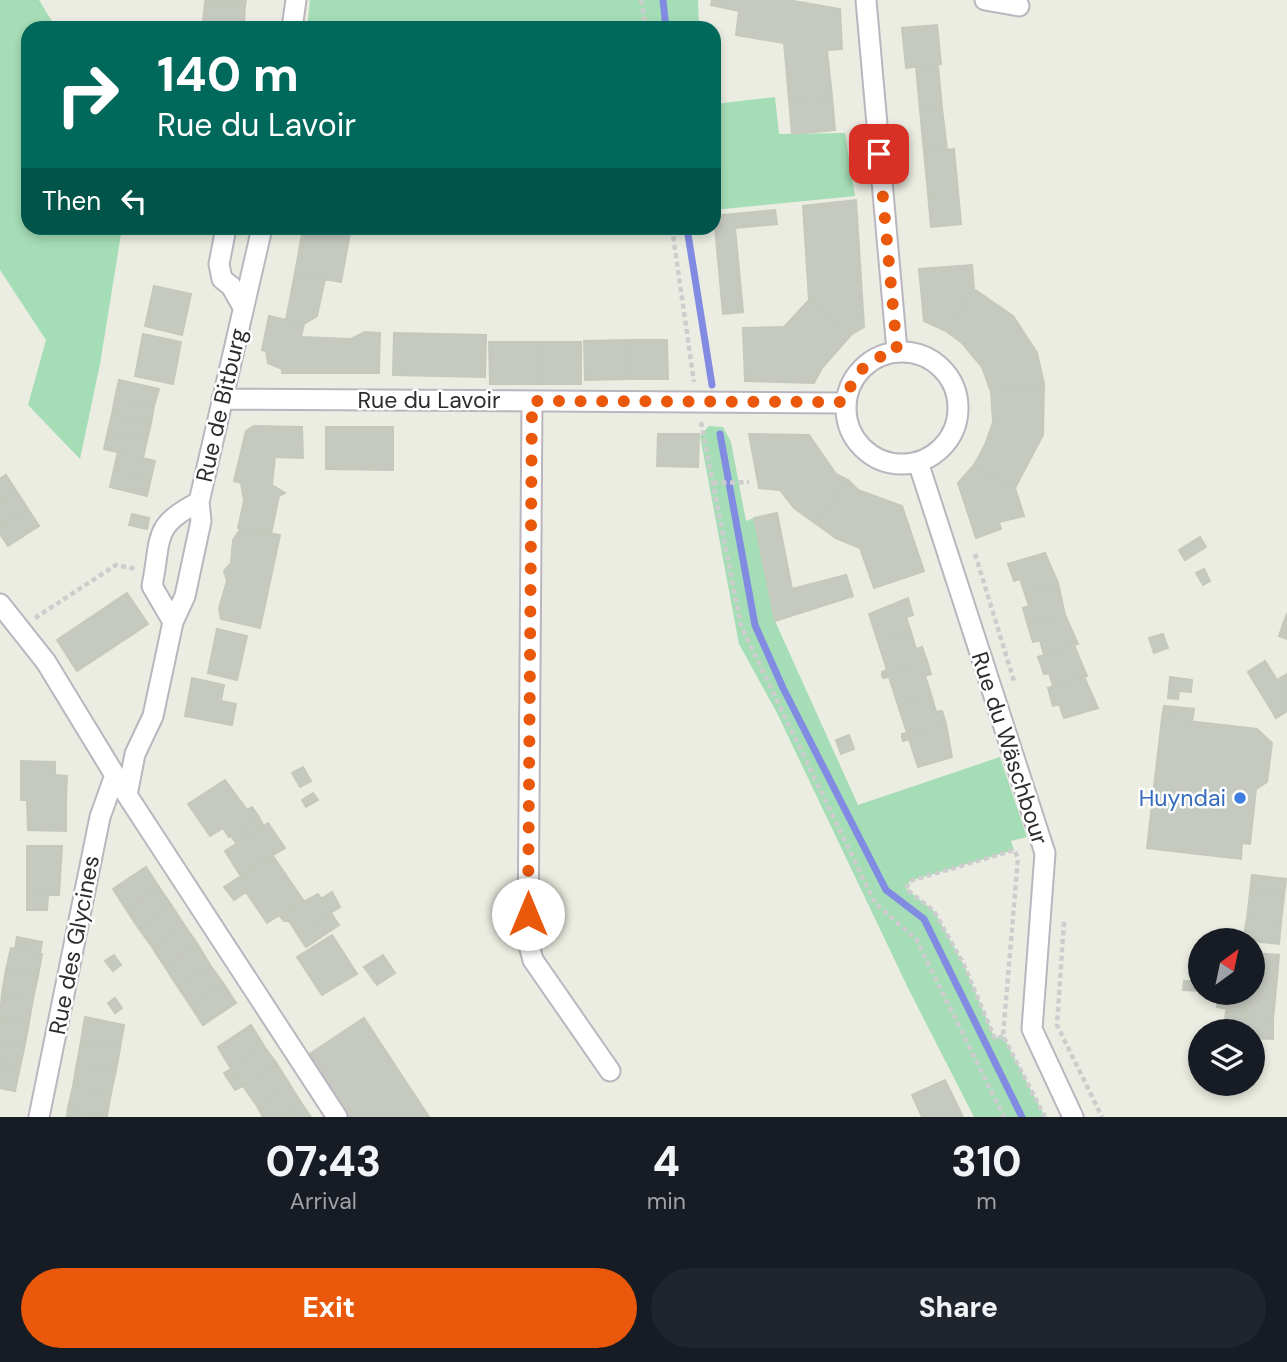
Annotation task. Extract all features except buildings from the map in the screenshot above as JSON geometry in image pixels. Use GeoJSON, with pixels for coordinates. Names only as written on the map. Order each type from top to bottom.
{"type":"FeatureCollection","features":[{"type":"Feature","properties":{"kind":"street"},"geometry":{"type":"LineString","coordinates":[[293,21],[296,0]]}},
{"type":"Feature","properties":{"kind":"street"},"geometry":{"type":"LineString","coordinates":[[866,0],[897,351]]}},
{"type":"Feature","properties":{"kind":"street"},"geometry":{"type":"LineString","coordinates":[[985,0],[1019,6]]}},
{"type":"Feature","properties":{"kind":"street","name":"Rue de Bitburg"},"geometry":{"type":"LineString","coordinates":[[225,235],[219,264],[222,279],[231,286],[243,307]]}},
{"type":"Feature","properties":{"kind":"street","name":"Rue de Bitburg"},"geometry":{"type":"LineString","coordinates":[[127,795],[135,754],[153,716],[173,622],[185,596],[201,521],[199,502],[261,235]]}},
{"type":"Feature","properties":{"kind":"street"},"geometry":{"type":"LineString","coordinates":[[897,351],[913,352],[942,368],[958,397],[958,413],[950,437],[933,455],[918,462],[900,464],[882,461],[866,452],[854,438],[846,421],[845,402],[850,383],[861,368],[878,356],[897,351]]}},
{"type":"Feature","properties":{"kind":"street","name":"Rue du Lavoir"},"geometry":{"type":"LineString","coordinates":[[222,399],[845,402]]}},
{"type":"Feature","properties":{"kind":"street"},"geometry":{"type":"LineString","coordinates":[[532,401],[528,941],[533,960],[610,1071]]}},
{"type":"Feature","properties":{"kind":"street","name":"Rue du Wäschbour"},"geometry":{"type":"LineString","coordinates":[[918,462],[1045,853],[1032,1029],[1073,1117]]}},
{"type":"Feature","properties":{"kind":"street","name":"Rue de Bitburg"},"geometry":{"type":"LineString","coordinates":[[173,622],[152,586],[163,528],[169,520],[199,502]]}},
{"type":"Feature","properties":{"kind":"street"},"geometry":{"type":"LineString","coordinates":[[0,604],[46,662],[127,795],[337,1117]]}},
{"type":"Feature","properties":{"kind":"street","name":"Rue des Glycines"},"geometry":{"type":"LineString","coordinates":[[39,1117],[100,817],[116,775]]}},
{"type":"Feature","properties":{"kind":"path"},"geometry":{"type":"LineString","coordinates":[[642,0],[645,21]]}},
{"type":"Feature","properties":{"kind":"path"},"geometry":{"type":"LineString","coordinates":[[673,235],[696,402],[741,626],[875,903],[916,939],[1004,1117]]}},
{"type":"Feature","properties":{"kind":"path"},"geometry":{"type":"LineString","coordinates":[[713,483],[749,482]]}},
{"type":"Feature","properties":{"kind":"path"},"geometry":{"type":"LineString","coordinates":[[20,629],[116,565]]}},
{"type":"Feature","properties":{"kind":"path"},"geometry":{"type":"LineString","coordinates":[[1003,1036],[995,1039],[964,965],[934,911],[906,889],[910,881],[1014,850],[1018,858],[1003,1036],[1045,1117]]}},
{"type":"Feature","properties":{"kind":"green space"},"geometry":{"type":"Polygon","coordinates":[[[0,0],[39,0],[52,21],[21,21],[21,235],[121,235],[100,364],[80,459],[28,405],[46,340],[0,270],[0,0]]]}},
{"type":"Feature","properties":{"kind":"green space"},"geometry":{"type":"Polygon","coordinates":[[[310,0],[698,0],[699,21],[308,21],[310,0]]]}},
{"type":"Feature","properties":{"kind":"green space"},"geometry":{"type":"Polygon","coordinates":[[[775,97],[779,134],[845,133],[855,196],[721,209],[721,103],[775,97]]]}},
{"type":"Feature","properties":{"kind":"green space"},"geometry":{"type":"Polygon","coordinates":[[[709,426],[723,427],[731,442],[746,521],[754,518],[775,621],[858,805],[1000,757],[1027,837],[1011,841],[1014,850],[910,881],[906,889],[934,911],[964,965],[995,1039],[1003,1036],[1045,1117],[974,1117],[909,990],[777,713],[739,644],[700,436],[709,426]]]}},
{"type":"Feature","properties":{"kind":"waterway"},"geometry":{"type":"LineString","coordinates":[[663,0],[665,21]]}},
{"type":"Feature","properties":{"kind":"waterway"},"geometry":{"type":"LineString","coordinates":[[688,235],[712,385]]}},
{"type":"Feature","properties":{"kind":"waterway"},"geometry":{"type":"LineString","coordinates":[[720,434],[755,625],[783,688],[886,890],[924,919],[1022,1117]]}},
{"type":"Feature","properties":{"kind":"place","name":"Huyndai"},"geometry":{"type":"Point","coordinates":[1240,798]}},
{"type":"Feature","properties":{"kind":"route"},"geometry":{"type":"LineString","coordinates":[[528,914],[532,401],[845,402],[850,383],[861,368],[878,356],[897,351],[879,154]]}}]}
